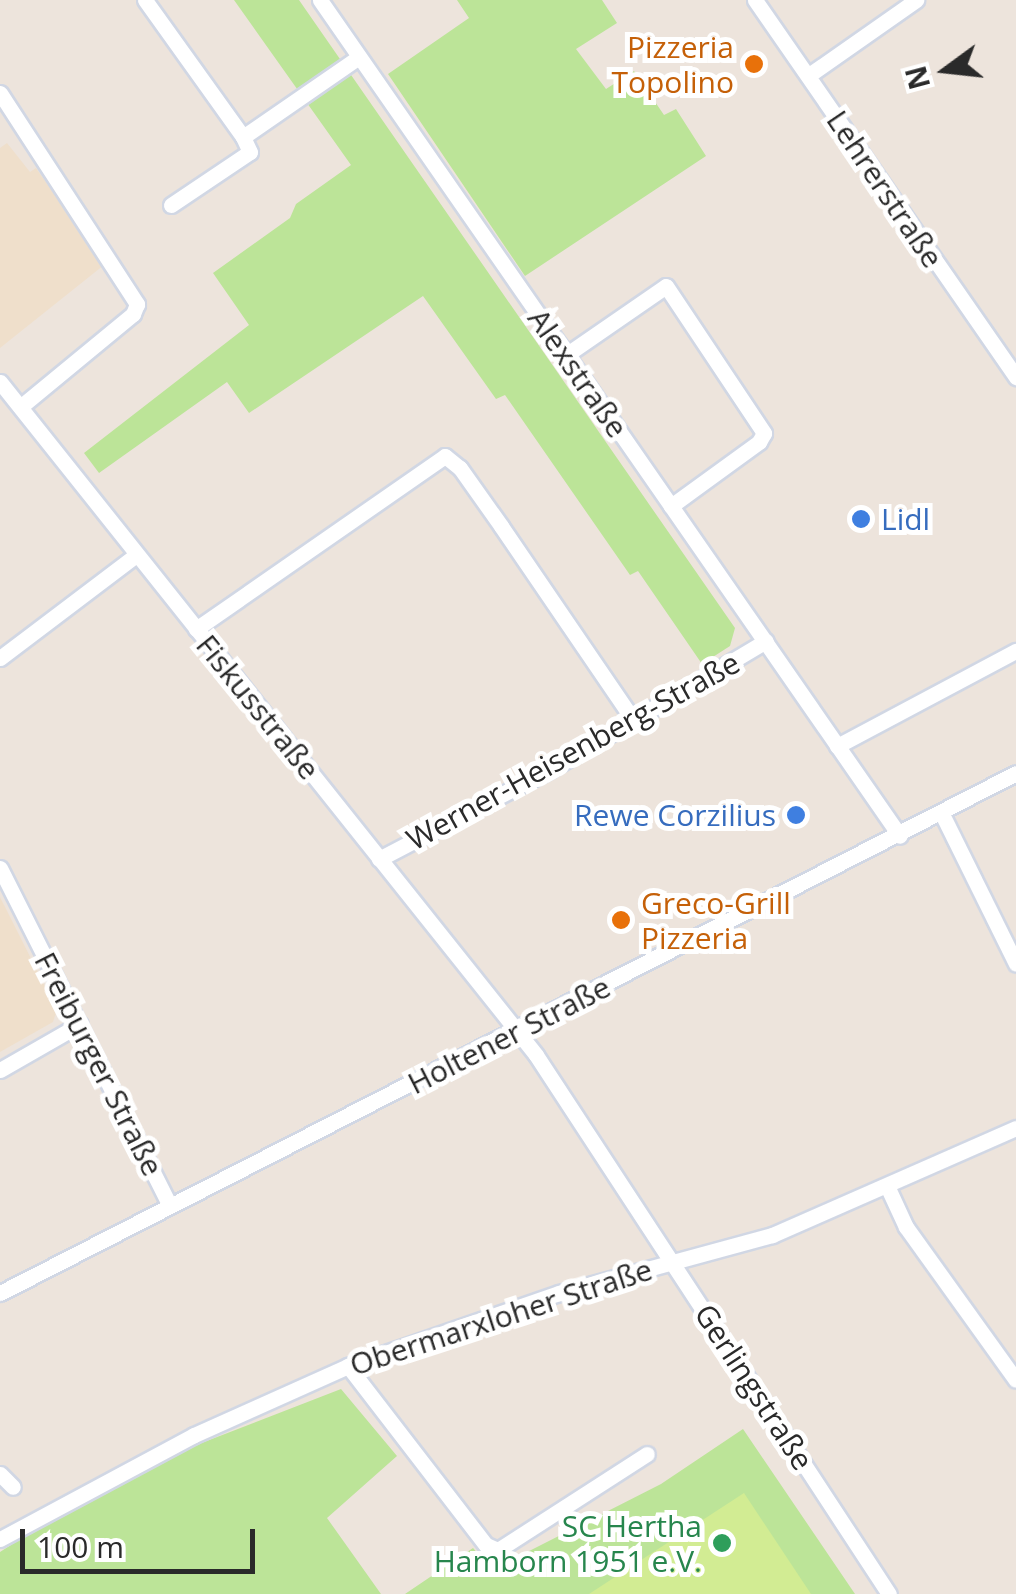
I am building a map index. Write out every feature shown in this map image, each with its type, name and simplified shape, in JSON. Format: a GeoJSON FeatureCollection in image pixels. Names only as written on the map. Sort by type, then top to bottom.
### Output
{"type":"FeatureCollection","features":[{"type":"Feature","properties":{"kind":"street"},"geometry":{"type":"LineString","coordinates":[[145,0],[250,152],[171,205]]}},
{"type":"Feature","properties":{"kind":"street","name":"Alexstraße"},"geometry":{"type":"LineString","coordinates":[[320,0],[900,836]]}},
{"type":"Feature","properties":{"kind":"street","name":"Lehrerstraße"},"geometry":{"type":"LineString","coordinates":[[754,0],[1016,378]]}},
{"type":"Feature","properties":{"kind":"street"},"geometry":{"type":"LineString","coordinates":[[808,75],[916,0]]}},
{"type":"Feature","properties":{"kind":"street"},"geometry":{"type":"LineString","coordinates":[[243,137],[360,57]]}},
{"type":"Feature","properties":{"kind":"street"},"geometry":{"type":"LineString","coordinates":[[0,92],[138,304],[133,314],[20,407]]}},
{"type":"Feature","properties":{"kind":"street"},"geometry":{"type":"LineString","coordinates":[[566,355],[666,286],[764,433],[759,442],[671,506]]}},
{"type":"Feature","properties":{"kind":"street","name":"Fiskusstraße"},"geometry":{"type":"LineString","coordinates":[[0,382],[517,1030]]}},
{"type":"Feature","properties":{"kind":"street"},"geometry":{"type":"LineString","coordinates":[[196,629],[445,456],[480,497],[634,721]]}},
{"type":"Feature","properties":{"kind":"street"},"geometry":{"type":"LineString","coordinates":[[0,658],[136,555]]}},
{"type":"Feature","properties":{"kind":"street","name":"Werner-Heisenberg-Straße"},"geometry":{"type":"LineString","coordinates":[[379,859],[634,721],[766,641]]}},
{"type":"Feature","properties":{"kind":"street"},"geometry":{"type":"LineString","coordinates":[[837,746],[1016,651]]}},
{"type":"Feature","properties":{"kind":"street","name":"Holtener Straße"},"geometry":{"type":"LineString","coordinates":[[0,1293],[900,836],[1016,773]]}},
{"type":"Feature","properties":{"kind":"street"},"geometry":{"type":"LineString","coordinates":[[942,814],[1016,964]]}},
{"type":"Feature","properties":{"kind":"street","name":"Freiburger Straße"},"geometry":{"type":"LineString","coordinates":[[0,868],[170,1206]]}},
{"type":"Feature","properties":{"kind":"street"},"geometry":{"type":"LineString","coordinates":[[0,1070],[80,1024]]}},
{"type":"Feature","properties":{"kind":"street","name":"Gerlingstraße"},"geometry":{"type":"LineString","coordinates":[[517,1030],[889,1594]]}},
{"type":"Feature","properties":{"kind":"street","name":"Obermarxloher Straße"},"geometry":{"type":"LineString","coordinates":[[0,1539],[176,1444],[348,1366],[522,1305],[772,1235],[888,1188],[1016,1128]]}},
{"type":"Feature","properties":{"kind":"street"},"geometry":{"type":"LineString","coordinates":[[888,1188],[906,1228],[1016,1380]]}},
{"type":"Feature","properties":{"kind":"street"},"geometry":{"type":"LineString","coordinates":[[348,1366],[486,1545],[498,1550],[648,1454]]}},
{"type":"Feature","properties":{"kind":"street"},"geometry":{"type":"LineString","coordinates":[[0,1474],[14,1487]]}},
{"type":"Feature","properties":{"kind":"shaded area"},"geometry":{"type":"Polygon","coordinates":[[[7,143],[30,172],[36,168],[104,265],[0,348],[0,148],[7,143]]]}},
{"type":"Feature","properties":{"kind":"shaded area"},"geometry":{"type":"Polygon","coordinates":[[[0,897],[57,1010],[53,1022],[0,1052],[0,897]]]}},
{"type":"Feature","properties":{"kind":"green space"},"geometry":{"type":"Polygon","coordinates":[[[234,0],[299,0],[735,628],[730,646],[702,664],[638,571],[630,575],[505,395],[496,399],[423,296],[249,413],[227,382],[99,473],[84,453],[249,325],[213,273],[290,218],[296,204],[351,165],[234,0]]]}},
{"type":"Feature","properties":{"kind":"green space"},"geometry":{"type":"Polygon","coordinates":[[[457,0],[602,0],[617,23],[576,49],[606,89],[634,71],[664,115],[676,109],[706,156],[525,276],[388,74],[469,18],[457,0]]]}},
{"type":"Feature","properties":{"kind":"green space"},"geometry":{"type":"Polygon","coordinates":[[[341,1389],[397,1456],[327,1518],[381,1594],[0,1594],[0,1552],[31,1532],[199,1444],[341,1389]]]}},
{"type":"Feature","properties":{"kind":"green space"},"geometry":{"type":"Polygon","coordinates":[[[743,1429],[855,1594],[405,1594],[473,1548],[492,1570],[661,1484],[743,1429]]]}},
{"type":"Feature","properties":{"kind":"green space","name":"SC Hertha Hamborn 1951 e.V."},"geometry":{"type":"Polygon","coordinates":[[[744,1493],[811,1594],[589,1594],[744,1493]]]}},
{"type":"Feature","properties":{"kind":"place","name":"Pizzeria Topolino"},"geometry":{"type":"Point","coordinates":[754,64]}},
{"type":"Feature","properties":{"kind":"place","name":"Lidl"},"geometry":{"type":"Point","coordinates":[861,519]}},
{"type":"Feature","properties":{"kind":"place","name":"Rewe Corzilius"},"geometry":{"type":"Point","coordinates":[796,815]}},
{"type":"Feature","properties":{"kind":"place","name":"Greco-Grill Pizzeria"},"geometry":{"type":"Point","coordinates":[621,920]}},
{"type":"Feature","properties":{"kind":"place","name":"SC Hertha Hamborn 1951 e.V."},"geometry":{"type":"Point","coordinates":[722,1543]}}]}
